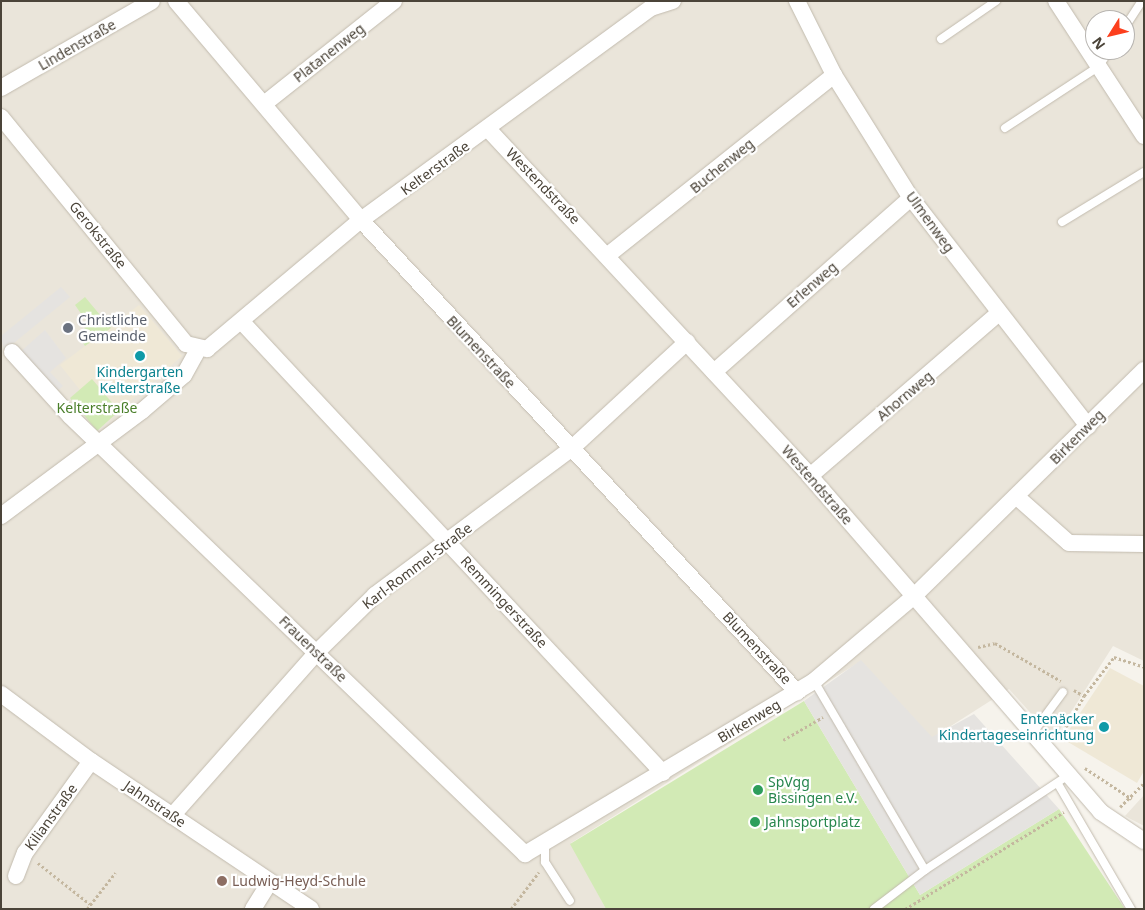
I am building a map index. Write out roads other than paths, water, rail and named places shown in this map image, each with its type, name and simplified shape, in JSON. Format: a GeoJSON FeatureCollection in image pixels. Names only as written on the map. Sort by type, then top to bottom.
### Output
{"type":"FeatureCollection","features":[{"type":"Feature","properties":{"kind":"street","name":"Lindenstraße"},"geometry":{"type":"LineString","coordinates":[[1,88],[152,1]]}},
{"type":"Feature","properties":{"kind":"street","name":"Blumenstraße"},"geometry":{"type":"LineString","coordinates":[[176,1],[361,220],[570,449],[797,692]]}},
{"type":"Feature","properties":{"kind":"street","name":"Platanenweg"},"geometry":{"type":"LineString","coordinates":[[264,104],[394,1]]}},
{"type":"Feature","properties":{"kind":"street","name":"Kelterstraße"},"geometry":{"type":"LineString","coordinates":[[198,350],[216,344],[361,220],[488,129],[648,5],[673,1]]}},
{"type":"Feature","properties":{"kind":"street","name":"Ulmenweg"},"geometry":{"type":"LineString","coordinates":[[797,1],[834,75],[911,198],[998,314],[1088,426]]}},
{"type":"Feature","properties":{"kind":"street"},"geometry":{"type":"LineString","coordinates":[[1056,1],[1144,136]]}},
{"type":"Feature","properties":{"kind":"street","name":"Buchenweg"},"geometry":{"type":"LineString","coordinates":[[608,255],[834,75]]}},
{"type":"Feature","properties":{"kind":"street","name":"Gerokstraße"},"geometry":{"type":"LineString","coordinates":[[1,117],[186,344],[198,350]]}},
{"type":"Feature","properties":{"kind":"street","name":"Westendstraße"},"geometry":{"type":"LineString","coordinates":[[488,129],[608,255],[810,476],[1046,750],[1064,779],[1106,816],[1144,841]]}},
{"type":"Feature","properties":{"kind":"street","name":"Erlenweg"},"geometry":{"type":"LineString","coordinates":[[714,372],[911,198]]}},
{"type":"Feature","properties":{"kind":"street","name":"Ahornweg"},"geometry":{"type":"LineString","coordinates":[[810,476],[998,314]]}},
{"type":"Feature","properties":{"kind":"street","name":"Remmingerstraße"},"geometry":{"type":"LineString","coordinates":[[242,322],[663,773]]}},
{"type":"Feature","properties":{"kind":"street","name":"Karl-Rommel-Straße"},"geometry":{"type":"LineString","coordinates":[[172,816],[317,652],[375,595],[570,449],[687,342]]}},
{"type":"Feature","properties":{"kind":"street"},"geometry":{"type":"LineString","coordinates":[[1,516],[100,446],[184,375],[198,350]]}},
{"type":"Feature","properties":{"kind":"street","name":"Frauenstraße"},"geometry":{"type":"LineString","coordinates":[[12,352],[100,446],[317,652],[525,854]]}},
{"type":"Feature","properties":{"kind":"street","name":"Birkenweg"},"geometry":{"type":"LineString","coordinates":[[525,854],[545,845],[814,681],[913,597],[1088,426],[1141,377]]}},
{"type":"Feature","properties":{"kind":"street"},"geometry":{"type":"LineString","coordinates":[[1016,497],[1069,543],[1144,544]]}},
{"type":"Feature","properties":{"kind":"street","name":"Jahnstraße"},"geometry":{"type":"LineString","coordinates":[[1,694],[91,761],[311,909]]}},
{"type":"Feature","properties":{"kind":"street","name":"Kilianstraße"},"geometry":{"type":"LineString","coordinates":[[16,876],[25,853],[91,761]]}},
{"type":"Feature","properties":{"kind":"street"},"geometry":{"type":"LineString","coordinates":[[253,909],[270,882]]}},
{"type":"Feature","properties":{"kind":"lane"},"geometry":{"type":"LineString","coordinates":[[941,39],[996,1]]}},
{"type":"Feature","properties":{"kind":"lane"},"geometry":{"type":"LineString","coordinates":[[1005,128],[1098,67],[1103,60]]}},
{"type":"Feature","properties":{"kind":"lane"},"geometry":{"type":"LineString","coordinates":[[1062,222],[1144,172]]}},
{"type":"Feature","properties":{"kind":"lane","name":"Blumenstraße"},"geometry":{"type":"LineString","coordinates":[[814,681],[925,870]]}},
{"type":"Feature","properties":{"kind":"lane"},"geometry":{"type":"LineString","coordinates":[[1032,734],[1063,692]]}},
{"type":"Feature","properties":{"kind":"lane"},"geometry":{"type":"LineString","coordinates":[[874,909],[925,870],[1064,779],[1073,807],[1131,909]]}},
{"type":"Feature","properties":{"kind":"lane"},"geometry":{"type":"LineString","coordinates":[[545,845],[545,862],[570,901]]}},
{"type":"Feature","properties":{"kind":"place","name":"Christliche Gemeinde"},"geometry":{"type":"Point","coordinates":[68,328]}},
{"type":"Feature","properties":{"kind":"place","name":"Kindergarten Kelterstraße"},"geometry":{"type":"Point","coordinates":[140,356]}},
{"type":"Feature","properties":{"kind":"place","name":"Entenäcker Kindertageseinrichtung"},"geometry":{"type":"Point","coordinates":[1104,727]}},
{"type":"Feature","properties":{"kind":"place","name":"SpVgg Bissingen e.V."},"geometry":{"type":"Point","coordinates":[758,790]}},
{"type":"Feature","properties":{"kind":"place","name":"Jahnsportplatz"},"geometry":{"type":"Point","coordinates":[755,822]}},
{"type":"Feature","properties":{"kind":"place","name":"Ludwig-Heyd-Schule"},"geometry":{"type":"Point","coordinates":[222,881]}}]}
